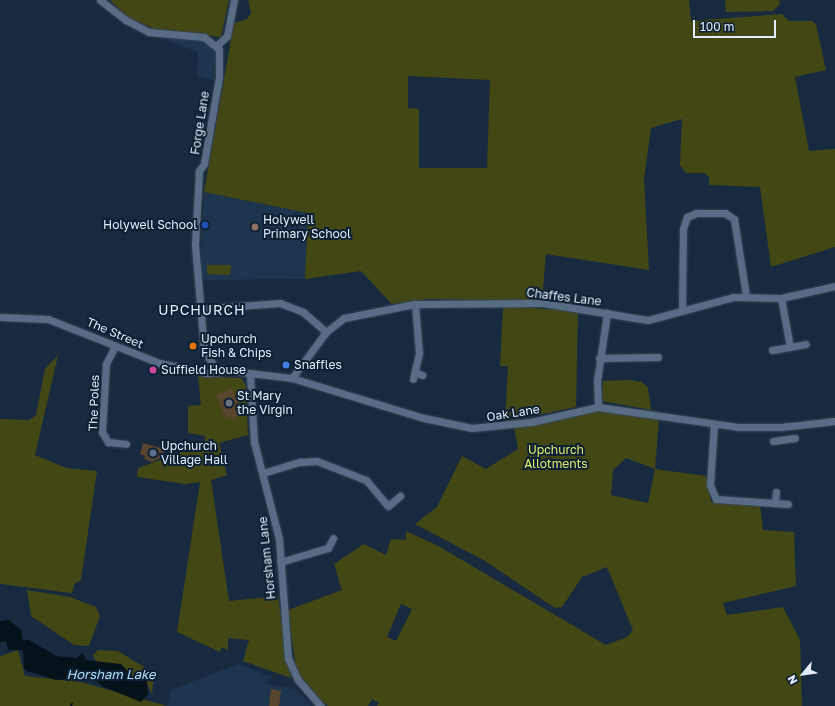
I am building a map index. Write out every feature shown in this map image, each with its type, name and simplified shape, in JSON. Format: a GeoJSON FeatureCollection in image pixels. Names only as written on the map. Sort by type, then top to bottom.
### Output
{"type":"FeatureCollection","features":[{"type":"Feature","properties":{"kind":"street"},"geometry":{"type":"LineString","coordinates":[[100,0],[126,20],[150,32],[202,37],[217,45],[227,35],[234,0]]}},
{"type":"Feature","properties":{"kind":"street","name":"Forge Lane"},"geometry":{"type":"LineString","coordinates":[[210,364],[205,357],[198,309],[195,252],[198,182],[219,77],[217,45]]}},
{"type":"Feature","properties":{"kind":"street"},"geometry":{"type":"LineString","coordinates":[[682,309],[683,229],[687,217],[696,213],[726,212],[734,219],[746,296]]}},
{"type":"Feature","properties":{"kind":"street","name":"Chaffes Lane"},"geometry":{"type":"LineString","coordinates":[[292,378],[326,332],[344,318],[415,304],[543,303],[648,320],[682,309],[746,296],[781,298],[835,286]]}},
{"type":"Feature","properties":{"kind":"street"},"geometry":{"type":"LineString","coordinates":[[781,298],[790,347]]}},
{"type":"Feature","properties":{"kind":"street"},"geometry":{"type":"LineString","coordinates":[[198,309],[278,302],[301,311],[326,332]]}},
{"type":"Feature","properties":{"kind":"street"},"geometry":{"type":"LineString","coordinates":[[415,304],[419,353],[414,376],[422,375]]}},
{"type":"Feature","properties":{"kind":"street"},"geometry":{"type":"LineString","coordinates":[[598,407],[599,358],[607,313]]}},
{"type":"Feature","properties":{"kind":"street","name":"The Street"},"geometry":{"type":"LineString","coordinates":[[0,317],[48,319],[159,363],[202,371],[220,372]]}},
{"type":"Feature","properties":{"kind":"street"},"geometry":{"type":"LineString","coordinates":[[772,350],[805,344]]}},
{"type":"Feature","properties":{"kind":"street","name":"The Poles"},"geometry":{"type":"LineString","coordinates":[[115,346],[106,364],[102,432],[108,442],[126,444]]}},
{"type":"Feature","properties":{"kind":"street"},"geometry":{"type":"LineString","coordinates":[[599,358],[658,357]]}},
{"type":"Feature","properties":{"kind":"street"},"geometry":{"type":"LineString","coordinates":[[202,371],[210,364],[220,372]]}},
{"type":"Feature","properties":{"kind":"street","name":"Oak Lane"},"geometry":{"type":"LineString","coordinates":[[220,372],[292,378],[430,420],[472,428],[531,422],[598,407],[714,424],[781,427],[835,421]]}},
{"type":"Feature","properties":{"kind":"street","name":"Horsham Lane"},"geometry":{"type":"LineString","coordinates":[[250,375],[254,442],[277,526],[288,658],[298,680],[321,706]]}},
{"type":"Feature","properties":{"kind":"street"},"geometry":{"type":"LineString","coordinates":[[714,424],[710,485],[713,495],[723,501],[788,504]]}},
{"type":"Feature","properties":{"kind":"street"},"geometry":{"type":"LineString","coordinates":[[781,427],[784,439]]}},
{"type":"Feature","properties":{"kind":"street"},"geometry":{"type":"LineString","coordinates":[[773,441],[794,438]]}},
{"type":"Feature","properties":{"kind":"street"},"geometry":{"type":"LineString","coordinates":[[263,473],[299,462],[317,461],[366,481],[388,506],[400,496]]}},
{"type":"Feature","properties":{"kind":"street"},"geometry":{"type":"LineString","coordinates":[[775,503],[776,492]]}},
{"type":"Feature","properties":{"kind":"street"},"geometry":{"type":"LineString","coordinates":[[280,562],[328,548],[333,538]]}},
{"type":"Feature","properties":{"kind":"shaded area"},"geometry":{"type":"Polygon","coordinates":[[[159,38],[208,41],[216,50],[214,81],[197,76],[198,52],[159,38]]]}},
{"type":"Feature","properties":{"kind":"shaded area","name":"Holywell Primary School"},"geometry":{"type":"Polygon","coordinates":[[[204,192],[308,213],[305,279],[200,280],[204,192]]]}},
{"type":"Feature","properties":{"kind":"shaded area"},"geometry":{"type":"Polygon","coordinates":[[[238,664],[272,677],[264,684],[295,689],[312,706],[167,706],[171,690],[238,664]]]}},
{"type":"Feature","properties":{"kind":"green space"},"geometry":{"type":"Polygon","coordinates":[[[110,0],[229,0],[221,37],[156,30],[127,17],[110,0]]]}},
{"type":"Feature","properties":{"kind":"green space"},"geometry":{"type":"Polygon","coordinates":[[[248,0],[689,0],[691,21],[782,14],[789,21],[812,21],[816,24],[826,70],[795,77],[809,151],[835,149],[835,247],[771,267],[760,187],[709,185],[709,177],[704,173],[686,173],[680,165],[682,119],[651,128],[644,179],[649,270],[546,254],[542,301],[428,299],[392,304],[361,271],[305,279],[308,213],[204,192],[234,23],[247,19],[251,13],[248,0]],[[408,76],[408,108],[419,109],[419,168],[487,168],[490,80],[408,76]]]}},
{"type":"Feature","properties":{"kind":"green space"},"geometry":{"type":"Polygon","coordinates":[[[725,0],[779,0],[780,4],[773,11],[726,12],[725,0]]]}},
{"type":"Feature","properties":{"kind":"green space"},"geometry":{"type":"Polygon","coordinates":[[[207,265],[231,265],[230,275],[207,274],[207,265]]]}},
{"type":"Feature","properties":{"kind":"green space"},"geometry":{"type":"Polygon","coordinates":[[[503,306],[578,311],[576,407],[505,422],[508,366],[500,366],[503,306]]]}},
{"type":"Feature","properties":{"kind":"green space"},"geometry":{"type":"Polygon","coordinates":[[[58,355],[35,455],[66,468],[97,471],[81,580],[75,583],[72,593],[0,584],[0,419],[29,420],[36,415],[45,369],[58,355]]]}},
{"type":"Feature","properties":{"kind":"green space"},"geometry":{"type":"Polygon","coordinates":[[[198,376],[241,378],[246,386],[248,435],[219,443],[227,475],[211,480],[229,601],[278,596],[291,678],[243,661],[249,640],[228,638],[228,650],[221,647],[220,652],[177,632],[200,482],[185,484],[137,477],[138,468],[204,444],[205,436],[188,433],[188,406],[201,405],[198,376]]]}},
{"type":"Feature","properties":{"kind":"green space"},"geometry":{"type":"Polygon","coordinates":[[[630,380],[642,382],[648,388],[651,410],[602,401],[603,381],[630,380]]]}},
{"type":"Feature","properties":{"kind":"green space","name":"Upchurch Allotments"},"geometry":{"type":"Polygon","coordinates":[[[596,410],[659,418],[655,469],[706,476],[711,502],[760,504],[763,530],[794,532],[796,586],[723,603],[727,615],[783,607],[800,640],[802,706],[377,706],[379,703],[372,699],[368,706],[328,706],[314,695],[296,669],[288,610],[342,590],[334,564],[364,544],[386,555],[391,539],[406,540],[406,531],[440,547],[606,645],[627,637],[633,630],[607,567],[582,577],[562,607],[555,608],[485,561],[415,524],[437,507],[462,456],[486,469],[518,449],[514,427],[596,410]],[[626,458],[613,470],[611,495],[648,503],[655,469],[626,458]],[[401,604],[387,637],[396,641],[412,609],[401,604]]]}},
{"type":"Feature","properties":{"kind":"green space"},"geometry":{"type":"Polygon","coordinates":[[[27,590],[70,597],[96,607],[100,616],[89,646],[74,645],[31,616],[27,590]]]}},
{"type":"Feature","properties":{"kind":"green space"},"geometry":{"type":"Polygon","coordinates":[[[18,650],[25,676],[81,682],[167,706],[0,706],[0,656],[18,650]]]}},
{"type":"Feature","properties":{"kind":"green space"},"geometry":{"type":"Polygon","coordinates":[[[98,650],[118,651],[154,673],[152,694],[144,678],[137,679],[96,661],[93,655],[98,650]]]}},
{"type":"Feature","properties":{"kind":"water","name":"Horsham Lake"},"geometry":{"type":"Polygon","coordinates":[[[9,620],[21,630],[23,640],[29,640],[56,656],[76,658],[83,653],[86,660],[121,664],[134,678],[147,680],[148,694],[141,702],[104,687],[92,678],[56,680],[27,671],[24,668],[23,650],[8,650],[6,641],[0,642],[0,621],[9,620]]]}},
{"type":"Feature","properties":{"kind":"building","name":"St Mary the Virgin"},"geometry":{"type":"Polygon","coordinates":[[[232,388],[242,412],[233,421],[231,416],[226,418],[216,395],[232,388]]]}},
{"type":"Feature","properties":{"kind":"building","name":"Upchurch Village Hall"},"geometry":{"type":"Polygon","coordinates":[[[143,443],[164,449],[164,456],[152,462],[144,459],[145,456],[140,454],[143,443]]]}},
{"type":"Feature","properties":{"kind":"building"},"geometry":{"type":"Polygon","coordinates":[[[271,689],[281,691],[279,706],[269,706],[271,689]]]}},
{"type":"Feature","properties":{"kind":"place","name":"Holywell School"},"geometry":{"type":"Point","coordinates":[205,225]}},
{"type":"Feature","properties":{"kind":"place","name":"Holywell Primary School"},"geometry":{"type":"Point","coordinates":[255,227]}},
{"type":"Feature","properties":{"kind":"place","name":"Upchurch Fish & Chips"},"geometry":{"type":"Point","coordinates":[193,346]}},
{"type":"Feature","properties":{"kind":"place","name":"Snaffles"},"geometry":{"type":"Point","coordinates":[286,365]}},
{"type":"Feature","properties":{"kind":"place","name":"Suffield House"},"geometry":{"type":"Point","coordinates":[153,370]}},
{"type":"Feature","properties":{"kind":"place","name":"St Mary the Virgin"},"geometry":{"type":"Point","coordinates":[229,403]}},
{"type":"Feature","properties":{"kind":"place","name":"Upchurch Village Hall"},"geometry":{"type":"Point","coordinates":[153,453]}},
{"type":"Feature","properties":{"kind":"district","name":"UPCHURCH"},"geometry":{"type":"Point","coordinates":[202,310]}}]}
